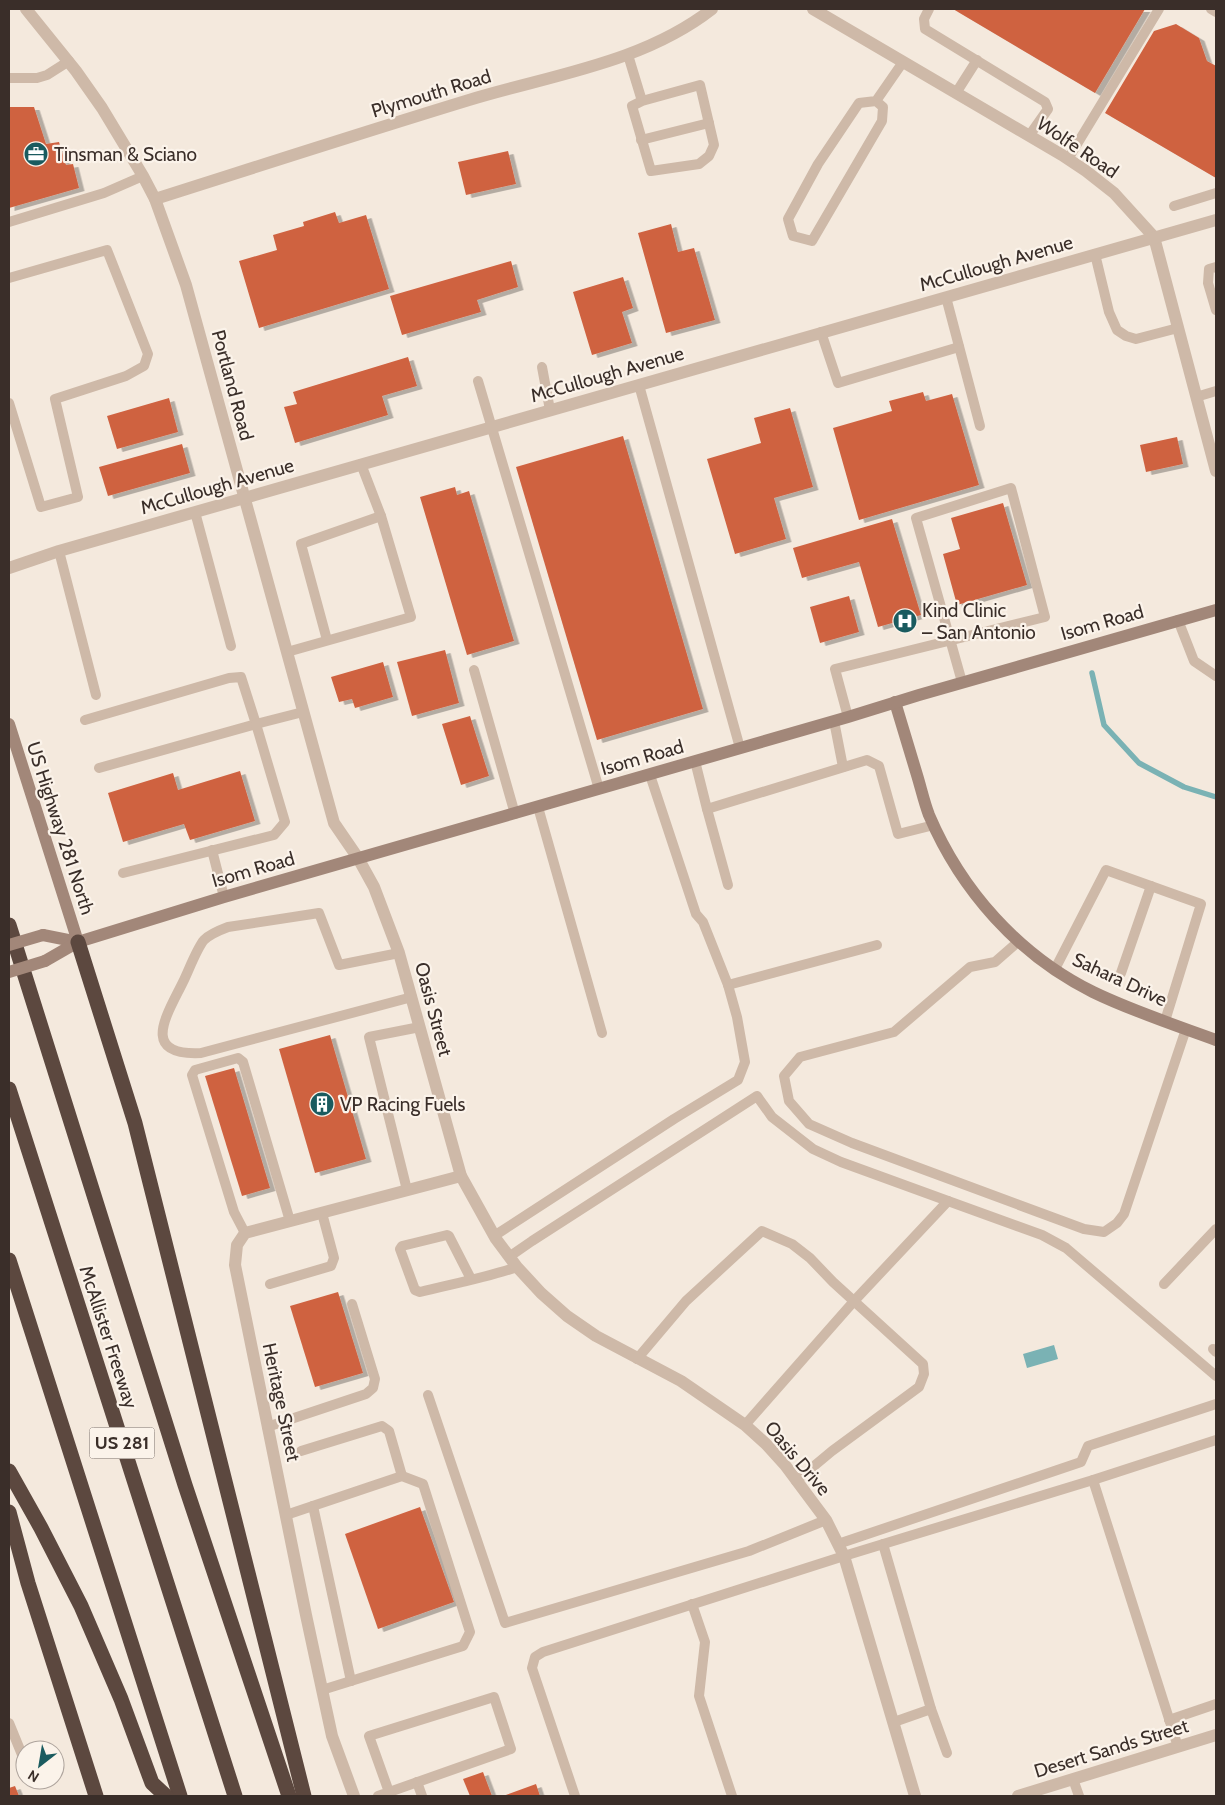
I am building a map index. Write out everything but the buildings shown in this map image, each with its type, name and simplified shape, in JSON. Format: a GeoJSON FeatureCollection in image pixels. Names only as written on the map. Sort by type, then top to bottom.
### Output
{"type":"FeatureCollection","features":[{"type":"Feature","properties":{"kind":"highway"},"geometry":{"type":"LineString","coordinates":[[9,925],[188,1495],[289,1796]]}},
{"type":"Feature","properties":{"kind":"highway"},"geometry":{"type":"LineString","coordinates":[[78,942],[135,1123],[304,1796]]}},
{"type":"Feature","properties":{"kind":"highway","name":"McAllister Freeway"},"geometry":{"type":"LineString","coordinates":[[9,1089],[234,1796]]}},
{"type":"Feature","properties":{"kind":"highway","name":"US 281"},"geometry":{"type":"LineString","coordinates":[[9,1260],[180,1796]]}},
{"type":"Feature","properties":{"kind":"highway"},"geometry":{"type":"LineString","coordinates":[[10,1473],[81,1606],[122,1699],[152,1783],[166,1796]]}},
{"type":"Feature","properties":{"kind":"highway"},"geometry":{"type":"LineString","coordinates":[[9,1512],[28,1583],[96,1796]]}},
{"type":"Feature","properties":{"kind":"street","name":"Portland Road"},"geometry":{"type":"LineString","coordinates":[[26,9],[69,61],[102,108],[155,199],[186,286],[334,823],[358,858]]}},
{"type":"Feature","properties":{"kind":"street","name":"Plymouth Road"},"geometry":{"type":"LineString","coordinates":[[155,199],[471,99],[628,55],[684,28],[712,9]]}},
{"type":"Feature","properties":{"kind":"street","name":"Wolfe Road"},"geometry":{"type":"LineString","coordinates":[[814,9],[1068,159],[1114,193],[1154,237],[1216,471]]}},
{"type":"Feature","properties":{"kind":"street","name":"McCullough Avenue"},"geometry":{"type":"LineString","coordinates":[[9,568],[58,551],[1216,220]]}},
{"type":"Feature","properties":{"kind":"street","name":"Isom Road"},"geometry":{"type":"LineString","coordinates":[[9,972],[45,961],[78,942],[224,897],[1216,610]]}},
{"type":"Feature","properties":{"kind":"street","name":"Sahara Drive"},"geometry":{"type":"LineString","coordinates":[[896,702],[928,813],[943,845],[961,875],[982,904],[1006,930],[1055,970],[1092,991],[1216,1040]]}},
{"type":"Feature","properties":{"kind":"street","name":"US Highway 281 North"},"geometry":{"type":"LineString","coordinates":[[9,724],[78,942]]}},
{"type":"Feature","properties":{"kind":"street","name":"Oasis Street"},"geometry":{"type":"LineString","coordinates":[[358,858],[374,887],[400,954],[461,1176]]}},
{"type":"Feature","properties":{"kind":"street","name":"Isom Road"},"geometry":{"type":"LineString","coordinates":[[9,945],[43,936],[78,942]]}},
{"type":"Feature","properties":{"kind":"street","name":"Oasis Drive"},"geometry":{"type":"LineString","coordinates":[[461,1176],[494,1236],[513,1262],[540,1293],[567,1316],[596,1336],[681,1381],[745,1425],[766,1444],[826,1520],[844,1556],[894,1722],[914,1796]]}},
{"type":"Feature","properties":{"kind":"street"},"geometry":{"type":"LineString","coordinates":[[246,1233],[461,1176]]}},
{"type":"Feature","properties":{"kind":"street","name":"Heritage Street"},"geometry":{"type":"LineString","coordinates":[[246,1233],[237,1245],[235,1265],[332,1736],[354,1796]]}},
{"type":"Feature","properties":{"kind":"street","name":"Desert Sands Street"},"geometry":{"type":"LineString","coordinates":[[1018,1796],[1216,1735]]}},
{"type":"Feature","properties":{"kind":"lane"},"geometry":{"type":"LineString","coordinates":[[929,9],[924,19],[925,29],[1045,102],[1048,110],[1029,136]]}},
{"type":"Feature","properties":{"kind":"lane"},"geometry":{"type":"LineString","coordinates":[[1068,159],[1159,9]]}},
{"type":"Feature","properties":{"kind":"lane"},"geometry":{"type":"LineString","coordinates":[[1211,9],[1216,12]]}},
{"type":"Feature","properties":{"kind":"lane"},"geometry":{"type":"LineString","coordinates":[[628,55],[642,101]]}},
{"type":"Feature","properties":{"kind":"lane"},"geometry":{"type":"LineString","coordinates":[[956,93],[977,60]]}},
{"type":"Feature","properties":{"kind":"lane"},"geometry":{"type":"LineString","coordinates":[[9,78],[42,76],[69,61]]}},
{"type":"Feature","properties":{"kind":"lane"},"geometry":{"type":"LineString","coordinates":[[876,101],[883,107],[882,121],[812,240],[793,236],[788,219],[818,164],[859,103],[876,101],[903,62]]}},
{"type":"Feature","properties":{"kind":"lane"},"geometry":{"type":"LineString","coordinates":[[700,86],[708,123],[714,145],[709,156],[699,164],[651,171],[632,106],[642,101],[700,86]]}},
{"type":"Feature","properties":{"kind":"lane"},"geometry":{"type":"LineString","coordinates":[[642,140],[708,123]]}},
{"type":"Feature","properties":{"kind":"lane"},"geometry":{"type":"LineString","coordinates":[[9,222],[104,193],[143,176]]}},
{"type":"Feature","properties":{"kind":"lane"},"geometry":{"type":"LineString","coordinates":[[1174,206],[1216,193]]}},
{"type":"Feature","properties":{"kind":"lane"},"geometry":{"type":"LineString","coordinates":[[9,278],[107,250],[148,354],[148,359],[144,366],[126,376],[55,399],[78,498],[41,507],[9,403]]}},
{"type":"Feature","properties":{"kind":"lane"},"geometry":{"type":"LineString","coordinates":[[1095,254],[1109,312],[1117,330],[1126,336],[1136,339],[1178,328]]}},
{"type":"Feature","properties":{"kind":"lane"},"geometry":{"type":"LineString","coordinates":[[1216,267],[1209,269],[1208,283],[1216,310]]}},
{"type":"Feature","properties":{"kind":"lane"},"geometry":{"type":"LineString","coordinates":[[946,297],[980,426]]}},
{"type":"Feature","properties":{"kind":"lane"},"geometry":{"type":"LineString","coordinates":[[821,332],[838,383],[959,347]]}},
{"type":"Feature","properties":{"kind":"lane"},"geometry":{"type":"LineString","coordinates":[[542,368],[550,410]]}},
{"type":"Feature","properties":{"kind":"lane"},"geometry":{"type":"LineString","coordinates":[[478,381],[599,788]]}},
{"type":"Feature","properties":{"kind":"lane"},"geometry":{"type":"LineString","coordinates":[[639,385],[740,748]]}},
{"type":"Feature","properties":{"kind":"lane"},"geometry":{"type":"LineString","coordinates":[[1196,397],[1216,391]]}},
{"type":"Feature","properties":{"kind":"lane"},"geometry":{"type":"LineString","coordinates":[[287,652],[411,617],[381,516],[360,464]]}},
{"type":"Feature","properties":{"kind":"lane"},"geometry":{"type":"LineString","coordinates":[[848,717],[835,669],[950,640],[1045,617],[1012,488],[916,518],[950,640],[962,682]]}},
{"type":"Feature","properties":{"kind":"lane"},"geometry":{"type":"LineString","coordinates":[[195,512],[231,646]]}},
{"type":"Feature","properties":{"kind":"lane"},"geometry":{"type":"LineString","coordinates":[[327,640],[301,544],[381,516]]}},
{"type":"Feature","properties":{"kind":"lane"},"geometry":{"type":"LineString","coordinates":[[58,551],[96,695]]}},
{"type":"Feature","properties":{"kind":"lane"},"geometry":{"type":"LineString","coordinates":[[1178,620],[1194,660],[1216,676]]}},
{"type":"Feature","properties":{"kind":"lane"},"geometry":{"type":"LineString","coordinates":[[474,670],[515,814]]}},
{"type":"Feature","properties":{"kind":"lane"},"geometry":{"type":"LineString","coordinates":[[84,720],[229,678],[241,677],[285,822],[274,835],[123,872]]}},
{"type":"Feature","properties":{"kind":"lane"},"geometry":{"type":"LineString","coordinates":[[100,768],[303,712]]}},
{"type":"Feature","properties":{"kind":"lane"},"geometry":{"type":"LineString","coordinates":[[834,721],[843,767]]}},
{"type":"Feature","properties":{"kind":"lane"},"geometry":{"type":"LineString","coordinates":[[707,808],[867,760],[879,766],[898,834],[934,825]]}},
{"type":"Feature","properties":{"kind":"lane"},"geometry":{"type":"LineString","coordinates":[[695,761],[728,885]]}},
{"type":"Feature","properties":{"kind":"lane"},"geometry":{"type":"LineString","coordinates":[[494,1236],[674,1118],[738,1080],[745,1062],[737,1017],[728,986],[703,922],[696,914],[650,774]]}},
{"type":"Feature","properties":{"kind":"lane"},"geometry":{"type":"LineString","coordinates":[[538,807],[602,1033]]}},
{"type":"Feature","properties":{"kind":"lane"},"geometry":{"type":"LineString","coordinates":[[212,850],[224,897]]}},
{"type":"Feature","properties":{"kind":"lane"},"geometry":{"type":"LineString","coordinates":[[1055,970],[1106,870],[1201,904],[1165,1021]]}},
{"type":"Feature","properties":{"kind":"lane"},"geometry":{"type":"LineString","coordinates":[[1121,973],[1151,886]]}},
{"type":"Feature","properties":{"kind":"lane"},"geometry":{"type":"LineString","coordinates":[[400,954],[339,965],[319,913],[228,927],[216,932],[204,941],[166,1016],[162,1034],[165,1044],[176,1051],[186,1054],[211,1050],[412,997]]}},
{"type":"Feature","properties":{"kind":"lane"},"geometry":{"type":"LineString","coordinates":[[1018,941],[995,962],[970,967],[894,1032],[800,1056],[784,1076],[789,1101],[809,1124],[852,1143],[1084,1229],[1104,1232],[1117,1223],[1124,1214],[1186,1028]]}},
{"type":"Feature","properties":{"kind":"lane"},"geometry":{"type":"LineString","coordinates":[[728,986],[877,945]]}},
{"type":"Feature","properties":{"kind":"lane"},"geometry":{"type":"LineString","coordinates":[[407,1190],[368,1037],[420,1027]]}},
{"type":"Feature","properties":{"kind":"lane"},"geometry":{"type":"LineString","coordinates":[[246,1233],[234,1212],[192,1075],[195,1070],[238,1058],[243,1062],[290,1221]]}},
{"type":"Feature","properties":{"kind":"lane"},"geometry":{"type":"LineString","coordinates":[[470,1279],[449,1236],[446,1235],[402,1246],[400,1249],[415,1290],[420,1292],[470,1279],[488,1277],[513,1262],[532,1241],[757,1096],[772,1117],[813,1149],[841,1162],[1042,1235],[1066,1248],[1216,1376]]}},
{"type":"Feature","properties":{"kind":"lane"},"geometry":{"type":"LineString","coordinates":[[745,1425],[855,1300],[948,1200]]}},
{"type":"Feature","properties":{"kind":"lane"},"geometry":{"type":"LineString","coordinates":[[270,1284],[331,1266],[334,1258],[322,1213]]}},
{"type":"Feature","properties":{"kind":"lane"},"geometry":{"type":"LineString","coordinates":[[1164,1284],[1216,1229]]}},
{"type":"Feature","properties":{"kind":"lane"},"geometry":{"type":"LineString","coordinates":[[637,1359],[686,1300],[762,1231],[792,1244],[810,1258],[833,1282],[855,1300],[923,1364],[924,1374],[919,1387],[832,1451],[796,1481]]}},
{"type":"Feature","properties":{"kind":"lane"},"geometry":{"type":"LineString","coordinates":[[267,1427],[366,1394],[373,1388],[375,1379],[352,1304]]}},
{"type":"Feature","properties":{"kind":"lane"},"geometry":{"type":"LineString","coordinates":[[428,1395],[505,1623],[749,1551],[826,1520]]}},
{"type":"Feature","properties":{"kind":"lane"},"geometry":{"type":"LineString","coordinates":[[838,1544],[1081,1462],[1088,1446],[1216,1404]]}},
{"type":"Feature","properties":{"kind":"lane"},"geometry":{"type":"LineString","coordinates":[[301,1451],[382,1426],[389,1431],[402,1476]]}},
{"type":"Feature","properties":{"kind":"lane"},"geometry":{"type":"LineString","coordinates":[[575,1796],[532,1668],[535,1658],[552,1649],[692,1604],[1216,1440]]}},
{"type":"Feature","properties":{"kind":"lane"},"geometry":{"type":"LineString","coordinates":[[286,1515],[402,1476],[423,1484],[470,1632],[463,1646],[322,1690]]}},
{"type":"Feature","properties":{"kind":"lane"},"geometry":{"type":"LineString","coordinates":[[1093,1480],[1178,1747]]}},
{"type":"Feature","properties":{"kind":"lane"},"geometry":{"type":"LineString","coordinates":[[313,1506],[351,1681]]}},
{"type":"Feature","properties":{"kind":"lane"},"geometry":{"type":"LineString","coordinates":[[883,1544],[931,1710],[947,1753]]}},
{"type":"Feature","properties":{"kind":"lane"},"geometry":{"type":"LineString","coordinates":[[692,1604],[705,1642],[699,1696],[732,1796]]}},
{"type":"Feature","properties":{"kind":"lane"},"geometry":{"type":"LineString","coordinates":[[378,1796],[511,1749],[494,1697],[369,1736],[389,1792]]}},
{"type":"Feature","properties":{"kind":"lane"},"geometry":{"type":"LineString","coordinates":[[1170,1720],[1216,1704]]}},
{"type":"Feature","properties":{"kind":"lane"},"geometry":{"type":"LineString","coordinates":[[894,1722],[931,1710]]}},
{"type":"Feature","properties":{"kind":"lane"},"geometry":{"type":"LineString","coordinates":[[9,1724],[16,1740]]}},
{"type":"Feature","properties":{"kind":"lane"},"geometry":{"type":"LineString","coordinates":[[1073,1779],[1079,1796]]}},
{"type":"Feature","properties":{"kind":"lane"},"geometry":{"type":"LineString","coordinates":[[417,1782],[422,1796]]}},
{"type":"Feature","properties":{"kind":"water"},"geometry":{"type":"Polygon","coordinates":[[[1054,1345],[1058,1359],[1027,1368],[1023,1354],[1054,1345]]]}},
{"type":"Feature","properties":{"kind":"waterway"},"geometry":{"type":"LineString","coordinates":[[1092,673],[1104,725],[1139,763],[1184,787],[1216,797]]}},
{"type":"Feature","properties":{"kind":"place","name":"Tinsman & Sciano"},"geometry":{"type":"Point","coordinates":[36,154]}},
{"type":"Feature","properties":{"kind":"place","name":"Kind Clinic – San Antonio"},"geometry":{"type":"Point","coordinates":[905,621]}},
{"type":"Feature","properties":{"kind":"place","name":"VP Racing Fuels"},"geometry":{"type":"Point","coordinates":[322,1104]}}]}
